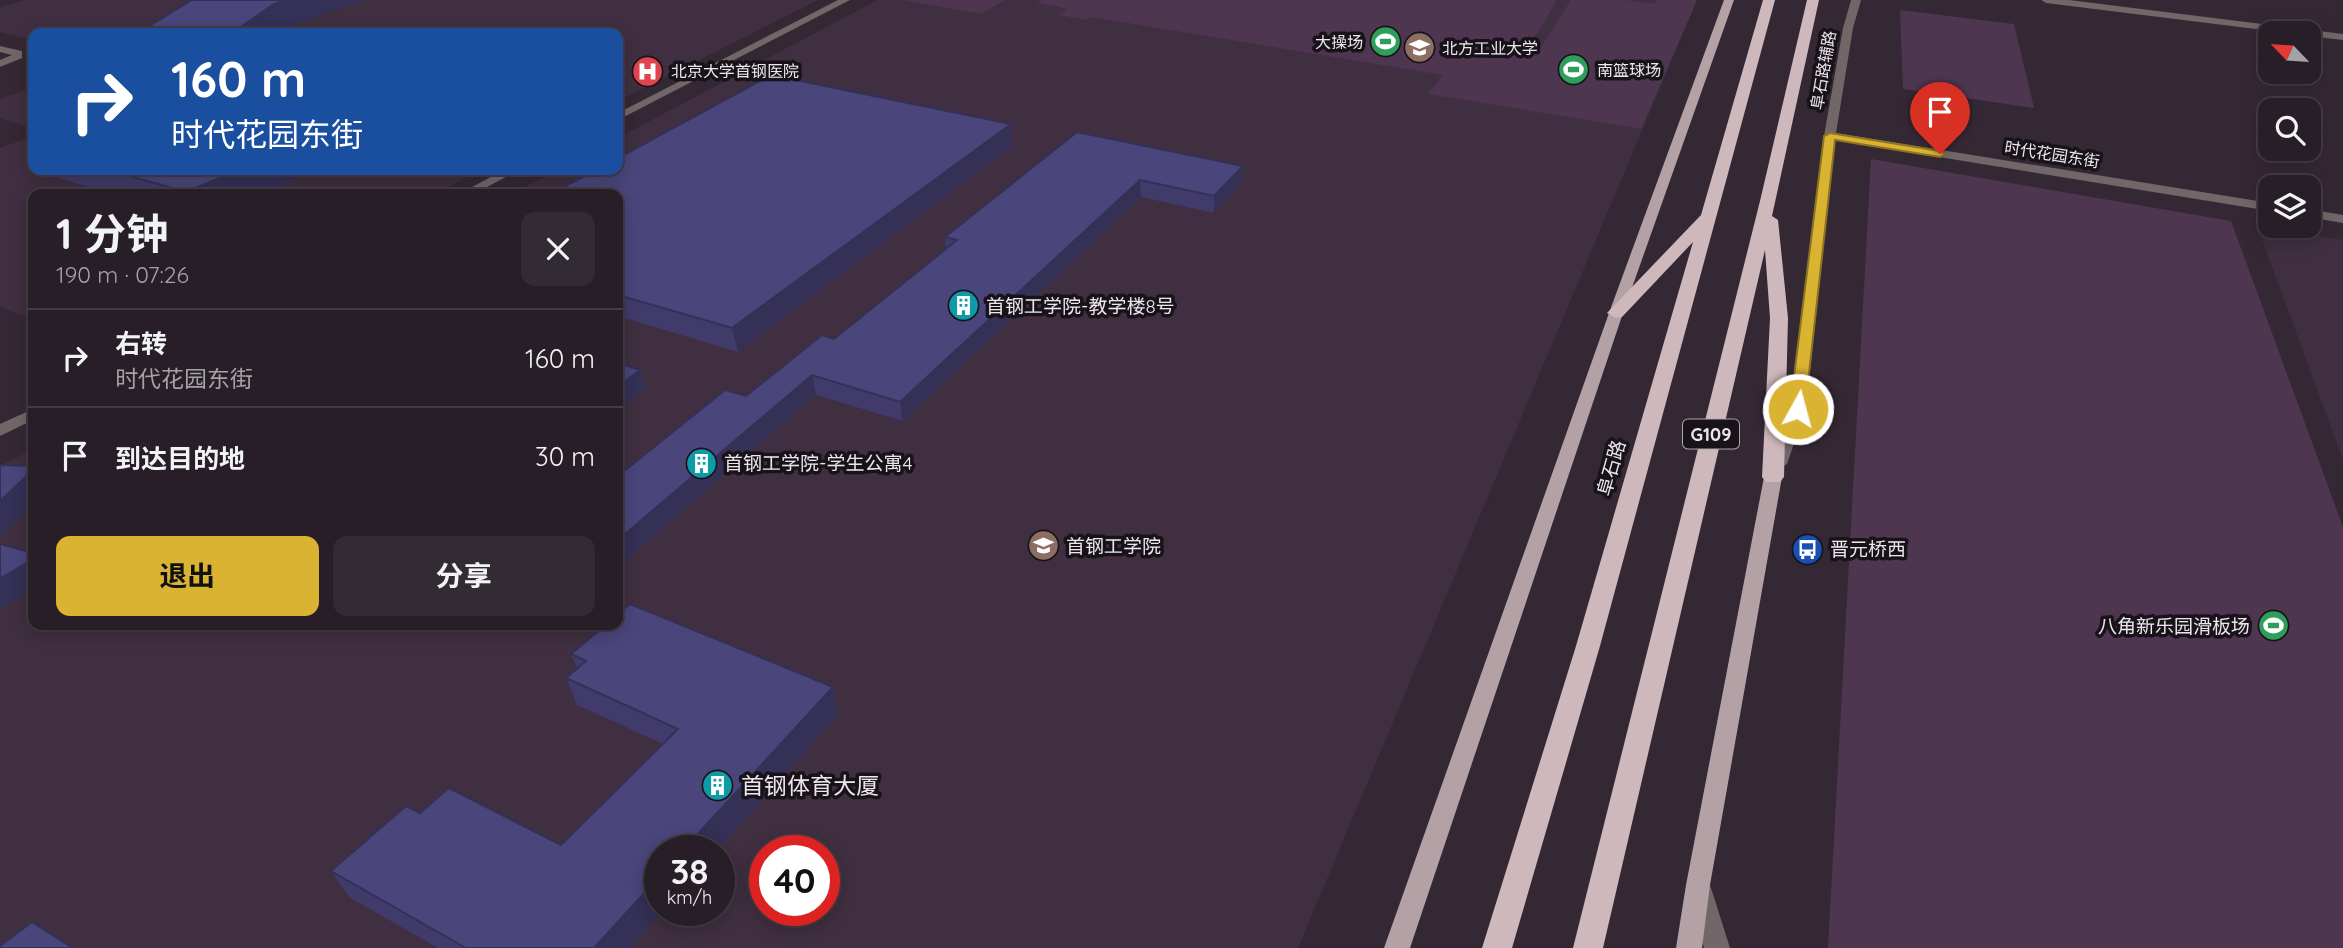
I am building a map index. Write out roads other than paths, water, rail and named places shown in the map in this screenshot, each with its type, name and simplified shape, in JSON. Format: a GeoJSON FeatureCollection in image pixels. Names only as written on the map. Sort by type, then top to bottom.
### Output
{"type":"FeatureCollection","features":[{"type":"Feature","properties":{"kind":"highway","name":"阜石路"},"geometry":{"type":"LineString","coordinates":[[1497,948],[1588,646],[1769,0]]}},
{"type":"Feature","properties":{"kind":"highway","name":"G109"},"geometry":{"type":"LineString","coordinates":[[1588,948],[1814,0]]}},
{"type":"Feature","properties":{"kind":"highway"},"geometry":{"type":"LineString","coordinates":[[1768,201],[1779,318],[1773,477]]}},
{"type":"Feature","properties":{"kind":"highway"},"geometry":{"type":"LineString","coordinates":[[1616,313],[1708,216]]}},
{"type":"Feature","properties":{"kind":"main road"},"geometry":{"type":"LineString","coordinates":[[1397,948],[1616,313],[1729,0]]}},
{"type":"Feature","properties":{"kind":"main road"},"geometry":{"type":"LineString","coordinates":[[1689,948],[1698,885],[1773,477]]}},
{"type":"Feature","properties":{"kind":"street"},"geometry":{"type":"LineString","coordinates":[[623,114],[845,0]]}},
{"type":"Feature","properties":{"kind":"street","name":"阜石路辅路"},"geometry":{"type":"LineString","coordinates":[[1773,477],[1798,409],[1830,136],[1856,0]]}},
{"type":"Feature","properties":{"kind":"street"},"geometry":{"type":"LineString","coordinates":[[2046,0],[2343,37]]}},
{"type":"Feature","properties":{"kind":"street"},"geometry":{"type":"LineString","coordinates":[[0,49],[18,53],[17,58],[0,64]]}},
{"type":"Feature","properties":{"kind":"street","name":"时代花园东街"},"geometry":{"type":"LineString","coordinates":[[1830,136],[2258,205]]}},
{"type":"Feature","properties":{"kind":"street"},"geometry":{"type":"LineString","coordinates":[[475,189],[503,175]]}},
{"type":"Feature","properties":{"kind":"street"},"geometry":{"type":"LineString","coordinates":[[2321,215],[2343,219]]}},
{"type":"Feature","properties":{"kind":"street"},"geometry":{"type":"LineString","coordinates":[[0,431],[28,417]]}},
{"type":"Feature","properties":{"kind":"street"},"geometry":{"type":"LineString","coordinates":[[1698,885],[1717,948]]}},
{"type":"Feature","properties":{"kind":"place","name":"大操场"},"geometry":{"type":"Point","coordinates":[1386,42]}},
{"type":"Feature","properties":{"kind":"place","name":"北方工业大学"},"geometry":{"type":"Point","coordinates":[1419,48]}},
{"type":"Feature","properties":{"kind":"place","name":"南篮球场"},"geometry":{"type":"Point","coordinates":[1574,70]}},
{"type":"Feature","properties":{"kind":"place","name":"北京大学首钢医院"},"geometry":{"type":"Point","coordinates":[648,71]}},
{"type":"Feature","properties":{"kind":"place","name":"首钢工学院-教学楼8号"},"geometry":{"type":"Point","coordinates":[963,306]}},
{"type":"Feature","properties":{"kind":"place","name":"首钢工学院-学生公寓4"},"geometry":{"type":"Point","coordinates":[701,463]}},
{"type":"Feature","properties":{"kind":"place","name":"首钢工学院"},"geometry":{"type":"Point","coordinates":[1043,546]}},
{"type":"Feature","properties":{"kind":"place","name":"晋元桥西"},"geometry":{"type":"Point","coordinates":[1807,549]}},
{"type":"Feature","properties":{"kind":"place","name":"八角新乐园滑板场"},"geometry":{"type":"Point","coordinates":[2273,626]}},
{"type":"Feature","properties":{"kind":"place","name":"首钢体育大厦"},"geometry":{"type":"Point","coordinates":[718,785]}}]}
